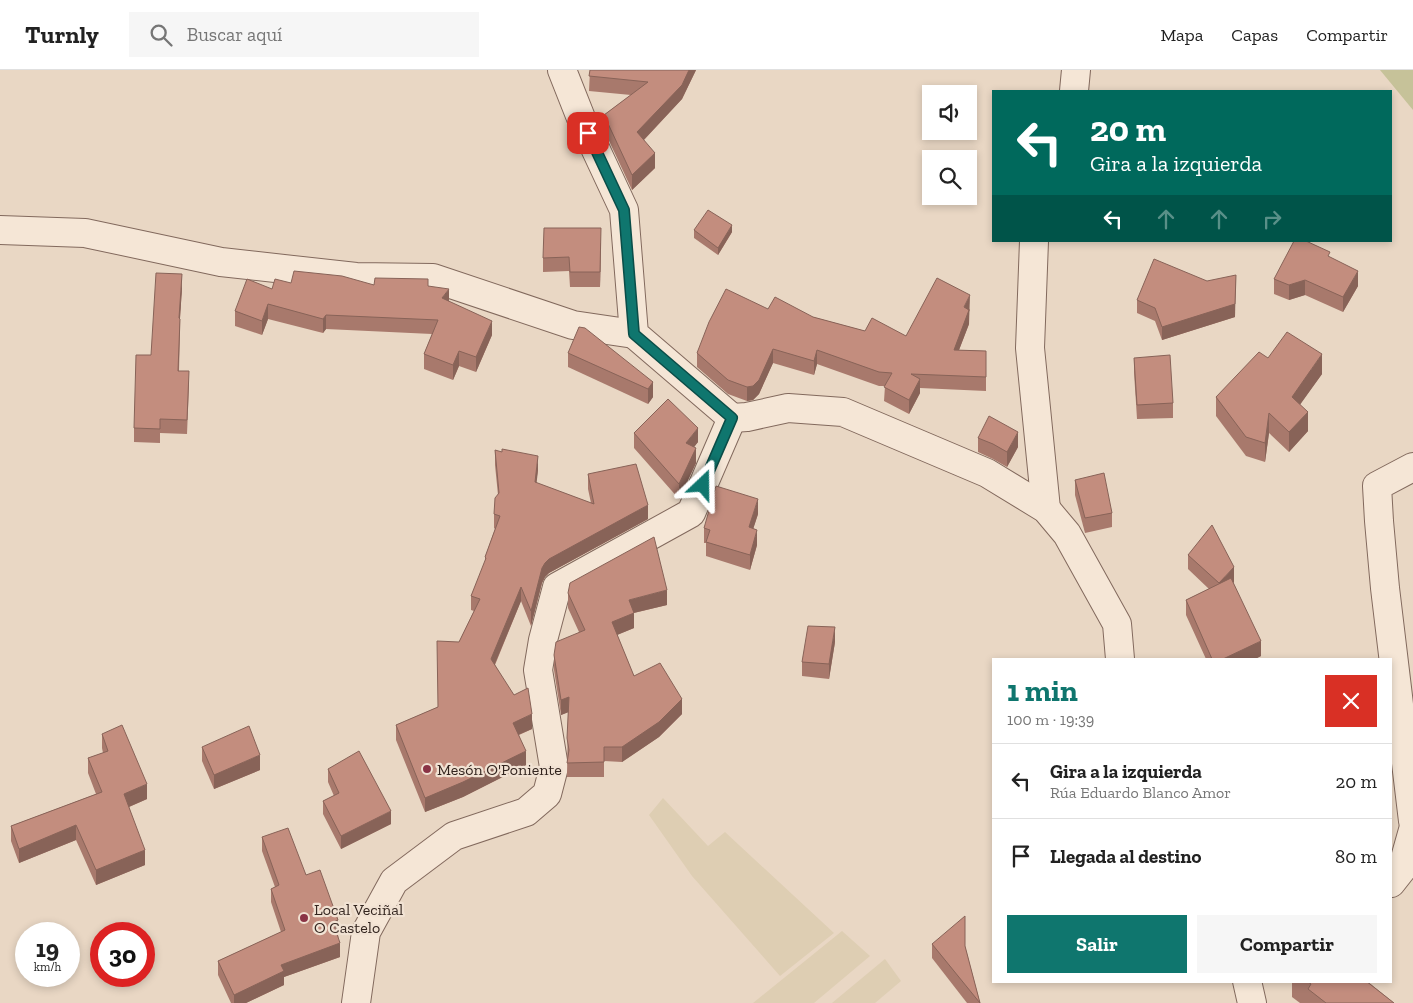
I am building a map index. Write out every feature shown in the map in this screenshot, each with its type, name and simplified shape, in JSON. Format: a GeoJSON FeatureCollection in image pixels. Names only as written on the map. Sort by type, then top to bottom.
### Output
{"type":"FeatureCollection","features":[{"type":"Feature","properties":{"kind":"street"},"geometry":{"type":"LineString","coordinates":[[562,70],[581,118],[624,210],[634,334]]}},
{"type":"Feature","properties":{"kind":"street"},"geometry":{"type":"LineString","coordinates":[[1074,90],[1076,70]]}},
{"type":"Feature","properties":{"kind":"street"},"geometry":{"type":"LineString","coordinates":[[0,230],[85,233],[221,262],[292,270],[356,277],[433,278],[572,325],[634,334],[732,418],[747,417],[788,408],[843,412],[987,473],[1046,509],[1066,534],[1117,624],[1120,658]]}},
{"type":"Feature","properties":{"kind":"street"},"geometry":{"type":"LineString","coordinates":[[1034,242],[1030,348],[1046,509]]}},
{"type":"Feature","properties":{"kind":"street"},"geometry":{"type":"LineString","coordinates":[[356,1003],[366,932],[394,880],[454,836],[526,812],[547,794],[554,768],[538,670],[543,640],[557,587],[691,513],[732,418]]}},
{"type":"Feature","properties":{"kind":"street"},"geometry":{"type":"LineString","coordinates":[[1413,467],[1377,486],[1385,588],[1413,821]]}},
{"type":"Feature","properties":{"kind":"street"},"geometry":{"type":"LineString","coordinates":[[1392,882],[1402,869],[1413,830]]}},
{"type":"Feature","properties":{"kind":"street"},"geometry":{"type":"LineString","coordinates":[[1247,983],[1252,1003]]}},
{"type":"Feature","properties":{"kind":"shaded area"},"geometry":{"type":"Polygon","coordinates":[[[1380,70],[1413,70],[1413,110],[1380,70]]]}},
{"type":"Feature","properties":{"kind":"shaded area"},"geometry":{"type":"Polygon","coordinates":[[[663,798],[708,846],[725,832],[834,933],[780,976],[692,876],[649,815],[663,798]]]}},
{"type":"Feature","properties":{"kind":"shaded area"},"geometry":{"type":"Polygon","coordinates":[[[842,931],[870,956],[814,1003],[753,1003],[842,931]]]}},
{"type":"Feature","properties":{"kind":"shaded area"},"geometry":{"type":"Polygon","coordinates":[[[885,959],[901,981],[875,1003],[832,1003],[885,959]]]}},
{"type":"Feature","properties":{"kind":"building"},"geometry":{"type":"Polygon","coordinates":[[[590,70],[689,70],[682,85],[637,132],[655,153],[632,175],[604,115],[648,82],[589,76],[590,70]]]}},
{"type":"Feature","properties":{"kind":"building"},"geometry":{"type":"Polygon","coordinates":[[[708,210],[732,225],[718,248],[694,230],[708,210]]]}},
{"type":"Feature","properties":{"kind":"building"},"geometry":{"type":"Polygon","coordinates":[[[544,228],[601,228],[600,272],[570,272],[569,257],[543,258],[544,228]]]}},
{"type":"Feature","properties":{"kind":"building"},"geometry":{"type":"Polygon","coordinates":[[[1293,242],[1308,242],[1330,252],[1328,256],[1358,271],[1343,297],[1305,280],[1289,285],[1274,279],[1293,242]]]}},
{"type":"Feature","properties":{"kind":"building"},"geometry":{"type":"Polygon","coordinates":[[[1154,259],[1207,281],[1236,275],[1235,304],[1162,327],[1155,308],[1137,300],[1154,259]]]}},
{"type":"Feature","properties":{"kind":"building"},"geometry":{"type":"Polygon","coordinates":[[[294,271],[342,276],[374,285],[375,278],[428,279],[428,286],[449,289],[442,298],[492,321],[476,357],[459,351],[453,365],[424,354],[438,320],[326,315],[323,319],[268,304],[262,321],[235,311],[247,279],[272,289],[275,279],[291,283],[294,271]]]}},
{"type":"Feature","properties":{"kind":"building"},"geometry":{"type":"Polygon","coordinates":[[[156,273],[182,274],[178,371],[189,371],[187,420],[160,419],[160,429],[134,428],[136,355],[151,355],[156,273]]]}},
{"type":"Feature","properties":{"kind":"building"},"geometry":{"type":"Polygon","coordinates":[[[937,278],[970,295],[964,307],[969,310],[954,350],[986,351],[986,377],[911,374],[920,379],[909,400],[884,387],[892,373],[879,372],[817,350],[814,361],[773,349],[759,380],[753,386],[747,387],[728,380],[697,353],[709,322],[726,289],[768,309],[775,297],[813,317],[865,331],[872,318],[906,336],[937,278]]]}},
{"type":"Feature","properties":{"kind":"building"},"geometry":{"type":"Polygon","coordinates":[[[579,327],[585,328],[653,382],[648,389],[568,353],[579,327]]]}},
{"type":"Feature","properties":{"kind":"building"},"geometry":{"type":"Polygon","coordinates":[[[1287,332],[1322,354],[1292,397],[1308,412],[1289,432],[1269,413],[1265,443],[1246,437],[1216,397],[1259,352],[1268,358],[1287,332]]]}},
{"type":"Feature","properties":{"kind":"building"},"geometry":{"type":"Polygon","coordinates":[[[1170,355],[1173,403],[1137,405],[1134,358],[1170,355]]]}},
{"type":"Feature","properties":{"kind":"building"},"geometry":{"type":"Polygon","coordinates":[[[668,399],[698,428],[686,443],[696,448],[679,484],[634,433],[668,399]]]}},
{"type":"Feature","properties":{"kind":"building"},"geometry":{"type":"Polygon","coordinates":[[[989,416],[1018,432],[1007,452],[978,438],[989,416]]]}},
{"type":"Feature","properties":{"kind":"building"},"geometry":{"type":"Polygon","coordinates":[[[502,449],[538,456],[535,482],[594,504],[588,474],[636,464],[648,505],[549,559],[542,568],[531,611],[521,587],[491,659],[514,695],[528,688],[532,714],[513,723],[526,751],[463,782],[425,798],[396,725],[438,707],[437,641],[459,642],[480,599],[471,596],[500,516],[494,514],[495,498],[499,493],[495,450],[502,452],[502,449]]]}},
{"type":"Feature","properties":{"kind":"building"},"geometry":{"type":"Polygon","coordinates":[[[1104,473],[1112,513],[1085,518],[1075,480],[1104,473]]]}},
{"type":"Feature","properties":{"kind":"building"},"geometry":{"type":"Polygon","coordinates":[[[716,486],[758,499],[749,527],[757,530],[750,555],[706,542],[710,530],[704,528],[716,486]]]}},
{"type":"Feature","properties":{"kind":"building"},"geometry":{"type":"Polygon","coordinates":[[[1212,525],[1234,567],[1219,583],[1188,555],[1212,525]]]}},
{"type":"Feature","properties":{"kind":"building"},"geometry":{"type":"Polygon","coordinates":[[[654,537],[667,590],[629,600],[634,613],[612,622],[634,676],[660,663],[682,699],[659,722],[622,747],[604,747],[604,762],[567,763],[569,750],[567,738],[569,697],[561,700],[554,655],[556,642],[585,630],[568,593],[570,583],[654,537]]]}},
{"type":"Feature","properties":{"kind":"building"},"geometry":{"type":"Polygon","coordinates":[[[1231,578],[1261,641],[1225,658],[1212,658],[1186,600],[1231,578]]]}},
{"type":"Feature","properties":{"kind":"building"},"geometry":{"type":"Polygon","coordinates":[[[808,626],[835,627],[829,664],[802,662],[808,626]]]}},
{"type":"Feature","properties":{"kind":"building"},"geometry":{"type":"Polygon","coordinates":[[[122,725],[147,784],[124,794],[145,850],[96,870],[76,825],[19,849],[11,826],[102,792],[88,758],[108,751],[102,734],[122,725]]]}},
{"type":"Feature","properties":{"kind":"building"},"geometry":{"type":"Polygon","coordinates":[[[249,726],[260,755],[214,775],[202,747],[249,726]]]}},
{"type":"Feature","properties":{"kind":"building"},"geometry":{"type":"Polygon","coordinates":[[[359,751],[391,811],[341,836],[323,801],[339,793],[328,769],[359,751]]]}},
{"type":"Feature","properties":{"kind":"building"},"geometry":{"type":"Polygon","coordinates":[[[288,828],[306,875],[320,870],[338,920],[333,922],[340,943],[281,965],[284,971],[234,995],[218,961],[285,930],[271,889],[279,885],[262,837],[288,828]]]}},
{"type":"Feature","properties":{"kind":"building"},"geometry":{"type":"Polygon","coordinates":[[[965,916],[965,946],[980,1003],[932,944],[965,916]]]}},
{"type":"Feature","properties":{"kind":"building"},"geometry":{"type":"Polygon","coordinates":[[[1310,983],[1369,983],[1394,1003],[1326,1003],[1308,989],[1311,984],[1310,983]]]}},
{"type":"Feature","properties":{"kind":"place","name":"Mesón O'Poniente"},"geometry":{"type":"Point","coordinates":[427,769]}},
{"type":"Feature","properties":{"kind":"place","name":"Local Veciñal O Castelo"},"geometry":{"type":"Point","coordinates":[304,918]}},
{"type":"Feature","properties":{"kind":"route"},"geometry":{"type":"LineString","coordinates":[[588,133],[624,210],[634,334],[732,418],[703,485]]}}]}
